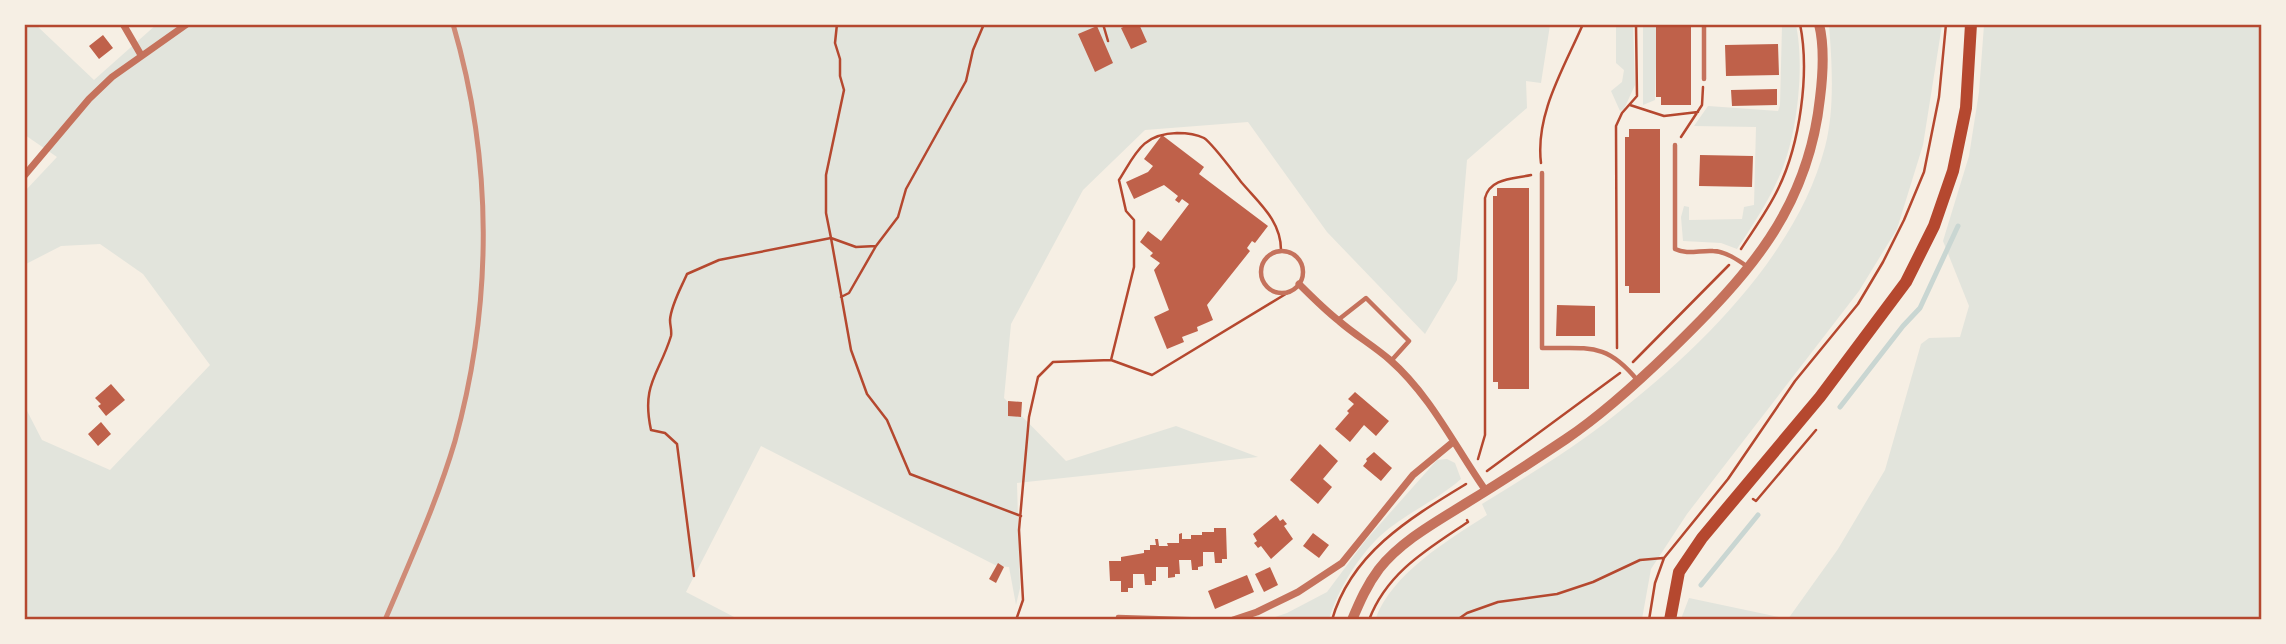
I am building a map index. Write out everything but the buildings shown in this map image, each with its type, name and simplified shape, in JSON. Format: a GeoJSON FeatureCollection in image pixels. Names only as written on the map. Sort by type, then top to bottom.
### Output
{"type":"FeatureCollection","features":[{"type":"Feature","properties":{"kind":"main road"},"geometry":{"type":"LineString","coordinates":[[1670,620],[1679,572],[1702,538],[1820,397],[1906,282],[1934,226],[1953,171],[1966,108],[1971,24]]}},
{"type":"Feature","properties":{"kind":"street"},"geometry":{"type":"LineString","coordinates":[[124,24],[141,55]]}},
{"type":"Feature","properties":{"kind":"street"},"geometry":{"type":"LineString","coordinates":[[24,176],[89,99],[112,77],[187,24]]}},
{"type":"Feature","properties":{"kind":"street"},"geometry":{"type":"LineString","coordinates":[[1352,620],[1364,589],[1381,566],[1400,549],[1461,506],[1569,437],[1639,382],[1700,322],[1749,267],[1779,225],[1808,164],[1818,122],[1822,79],[1822,37],[1819,24]]}},
{"type":"Feature","properties":{"kind":"street"},"geometry":{"type":"LineString","coordinates":[[1299,284],[1338,320],[1391,361],[1412,384],[1445,426],[1486,491]]}},
{"type":"Feature","properties":{"kind":"street"},"geometry":{"type":"LineString","coordinates":[[1233,620],[1257,612],[1298,592],[1342,563],[1413,475],[1453,442]]}},
{"type":"Feature","properties":{"kind":"lane"},"geometry":{"type":"LineString","coordinates":[[1704,24],[1704,79]]}},
{"type":"Feature","properties":{"kind":"lane"},"geometry":{"type":"LineString","coordinates":[[1675,145],[1675,249],[1682,252],[1716,250],[1749,267]]}},
{"type":"Feature","properties":{"kind":"lane"},"geometry":{"type":"LineString","coordinates":[[1542,173],[1542,348],[1601,349],[1628,367],[1639,382]]}},
{"type":"Feature","properties":{"kind":"lane"},"geometry":{"type":"LineString","coordinates":[[1281,250],[1292,253],[1301,262],[1303,273],[1299,284],[1289,292],[1277,292],[1267,287],[1261,276],[1262,264],[1269,254],[1281,250]]}},
{"type":"Feature","properties":{"kind":"lane"},"geometry":{"type":"LineString","coordinates":[[1338,320],[1366,299],[1409,341],[1391,361]]}},
{"type":"Feature","properties":{"kind":"lane"},"geometry":{"type":"LineString","coordinates":[[1118,617],[1216,620]]}},
{"type":"Feature","properties":{"kind":"path"},"geometry":{"type":"LineString","coordinates":[[837,24],[835,43],[844,90],[827,175],[826,213],[851,349],[867,394],[887,419],[910,474],[1021,516]]}},
{"type":"Feature","properties":{"kind":"path"},"geometry":{"type":"LineString","coordinates":[[841,298],[849,293],[876,246],[898,217],[906,188],[966,81],[973,50],[984,24]]}},
{"type":"Feature","properties":{"kind":"path"},"geometry":{"type":"LineString","coordinates":[[1103,24],[1108,41]]}},
{"type":"Feature","properties":{"kind":"path"},"geometry":{"type":"LineString","coordinates":[[1474,473],[1485,435],[1487,188],[1494,183],[1542,173],[1539,149],[1542,121],[1583,24]]}},
{"type":"Feature","properties":{"kind":"path"},"geometry":{"type":"LineString","coordinates":[[1617,358],[1616,126],[1622,113],[1637,96],[1636,24]]}},
{"type":"Feature","properties":{"kind":"path"},"geometry":{"type":"LineString","coordinates":[[1649,620],[1655,583],[1664,558],[1728,479],[1795,381],[1858,304],[1904,220],[1924,172],[1939,97],[1946,24]]}},
{"type":"Feature","properties":{"kind":"path"},"geometry":{"type":"LineString","coordinates":[[1675,145],[1702,105],[1704,79]]}},
{"type":"Feature","properties":{"kind":"path"},"geometry":{"type":"LineString","coordinates":[[1630,105],[1664,116],[1698,111]]}},
{"type":"Feature","properties":{"kind":"path"},"geometry":{"type":"LineString","coordinates":[[1111,360],[1134,267],[1134,220],[1126,211],[1119,180],[1142,145],[1153,136],[1163,133],[1187,133],[1205,139],[1274,220],[1281,237],[1281,250]]}},
{"type":"Feature","properties":{"kind":"path"},"geometry":{"type":"LineString","coordinates":[[694,576],[677,444],[666,433],[651,429],[647,412],[648,391],[672,333],[670,319],[687,274],[719,260],[831,238],[856,247],[876,246]]}},
{"type":"Feature","properties":{"kind":"path"},"geometry":{"type":"LineString","coordinates":[[1016,620],[1023,600],[1019,530],[1029,416],[1038,377],[1053,362],[1111,360],[1152,375],[1289,292]]}},
{"type":"Feature","properties":{"kind":"path"},"geometry":{"type":"LineString","coordinates":[[1369,620],[1389,582],[1412,559],[1468,522],[1452,492]]}},
{"type":"Feature","properties":{"kind":"path"},"geometry":{"type":"LineString","coordinates":[[1457,620],[1467,613],[1498,602],[1557,594],[1593,582],[1640,560],[1664,558]]}},
{"type":"Feature","properties":{"kind":"shaded area"},"geometry":{"type":"Polygon","coordinates":[[[157,24],[1550,25],[1541,83],[1526,81],[1527,108],[1467,160],[1457,280],[1425,334],[1327,232],[1248,122],[1145,130],[1083,190],[1011,324],[1004,398],[1066,461],[1176,426],[1258,457],[1017,483],[1020,588],[1016,605],[1009,567],[997,566],[761,446],[686,592],[738,619],[25,619],[24,405],[42,440],[110,470],[210,365],[143,274],[100,244],[61,246],[26,264],[25,191],[57,157],[25,135],[25,25],[36,25],[94,80],[157,24]]]}},
{"type":"Feature","properties":{"kind":"shaded area"},"geometry":{"type":"Polygon","coordinates":[[[1616,25],[1633,25],[1635,85],[1624,109],[1620,111],[1611,91],[1622,82],[1624,70],[1616,63],[1616,25]]]}},
{"type":"Feature","properties":{"kind":"shaded area"},"geometry":{"type":"Polygon","coordinates":[[[1643,25],[1657,25],[1655,100],[1643,105],[1643,25]]]}},
{"type":"Feature","properties":{"kind":"shaded area"},"geometry":{"type":"Polygon","coordinates":[[[1778,25],[1796,25],[1800,61],[1794,124],[1785,163],[1778,179],[1737,249],[1721,243],[1683,241],[1681,217],[1684,206],[1689,207],[1689,220],[1742,219],[1744,207],[1754,205],[1756,127],[1694,126],[1708,106],[1778,111],[1782,26],[1778,25]]]}},
{"type":"Feature","properties":{"kind":"shaded area"},"geometry":{"type":"Polygon","coordinates":[[[1829,25],[1942,25],[1923,145],[1897,229],[1859,291],[1687,514],[1651,569],[1642,619],[1375,620],[1383,603],[1407,573],[1438,547],[1487,515],[1482,504],[1583,439],[1647,389],[1711,329],[1769,261],[1792,225],[1811,187],[1825,147],[1831,102],[1829,25]]]}},
{"type":"Feature","properties":{"kind":"shaded area"},"geometry":{"type":"Polygon","coordinates":[[[1984,25],[2261,25],[2261,619],[1788,619],[1838,549],[1885,470],[1921,344],[1929,338],[1960,337],[1969,306],[1943,241],[1969,156],[1979,92],[1984,25]]]}},
{"type":"Feature","properties":{"kind":"shaded area"},"geometry":{"type":"Polygon","coordinates":[[[1447,459],[1455,463],[1461,479],[1380,536],[1349,575],[1329,619],[1269,619],[1287,613],[1327,592],[1365,541],[1437,460],[1447,459]]]}},
{"type":"Feature","properties":{"kind":"shaded area"},"geometry":{"type":"Polygon","coordinates":[[[1689,598],[1788,619],[1681,619],[1689,598]]]}},
{"type":"Feature","properties":{"kind":"waterway"},"geometry":{"type":"LineString","coordinates":[[1840,407],[1920,308],[1958,226]]}},
{"type":"Feature","properties":{"kind":"waterway"},"geometry":{"type":"LineString","coordinates":[[1701,585],[1758,515]]}},
{"type":"Feature","properties":{"kind":"railway"},"geometry":{"type":"LineString","coordinates":[[385,620],[423,531],[455,441],[467,389],[482,285],[483,232],[476,128],[453,24]]}}]}
